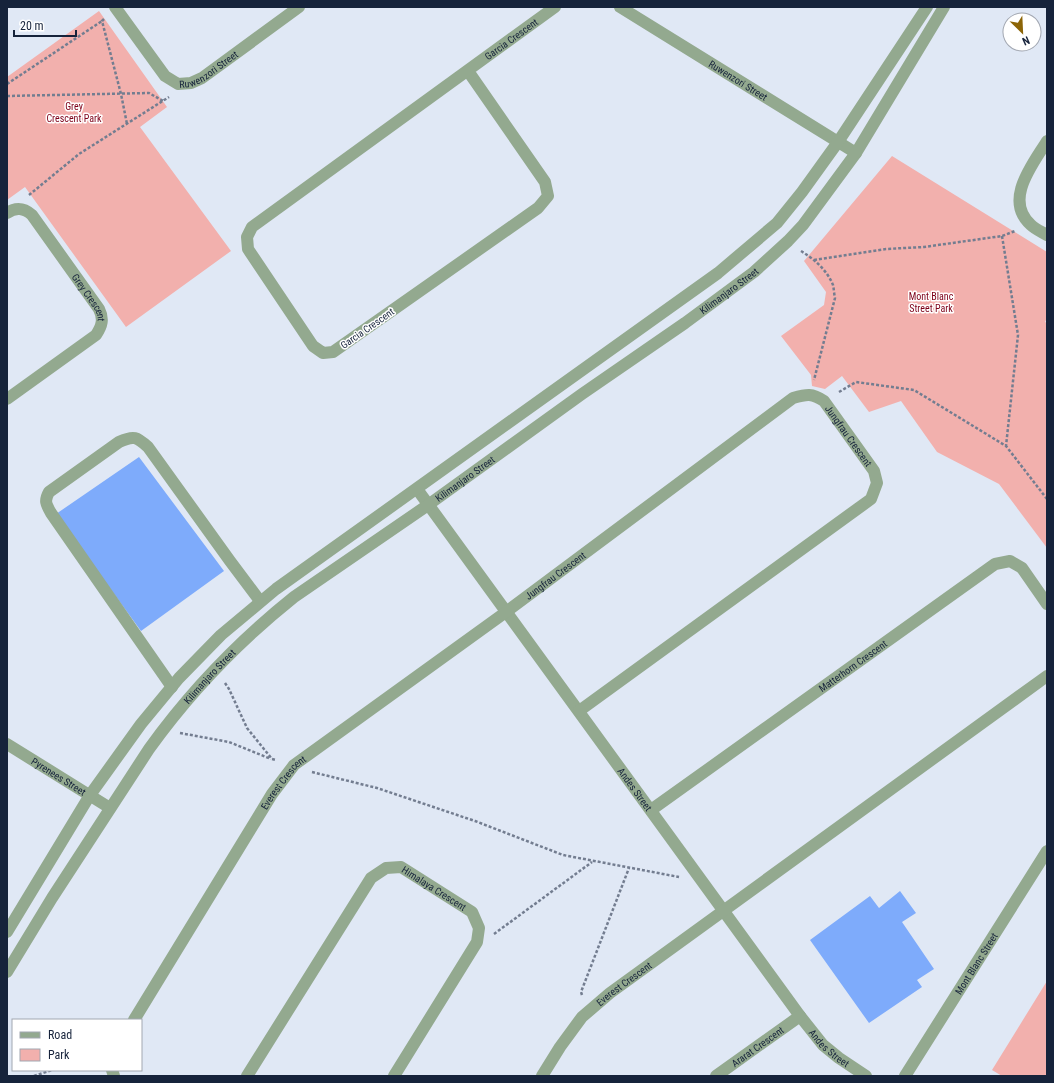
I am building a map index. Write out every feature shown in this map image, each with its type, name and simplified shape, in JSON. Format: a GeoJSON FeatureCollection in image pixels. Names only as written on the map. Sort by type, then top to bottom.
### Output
{"type":"FeatureCollection","features":[{"type":"Feature","properties":{"kind":"street","name":"Ruwenzori Street"},"geometry":{"type":"LineString","coordinates":[[116,8],[165,76],[178,84],[191,83],[202,78],[299,7]]}},
{"type":"Feature","properties":{"kind":"street","name":"Garcia Crescent"},"geometry":{"type":"LineString","coordinates":[[468,71],[545,182],[548,196],[538,208],[333,352],[323,353],[313,346],[248,249],[247,237],[252,227],[555,7]]}},
{"type":"Feature","properties":{"kind":"street","name":"Ruwenzori Street"},"geometry":{"type":"LineString","coordinates":[[620,7],[856,153]]}},
{"type":"Feature","properties":{"kind":"street","name":"Kilimanjaro Street"},"geometry":{"type":"LineString","coordinates":[[7,932],[90,796],[141,724],[172,687],[221,635],[276,589],[718,273],[777,222],[802,192],[838,142],[927,7]]}},
{"type":"Feature","properties":{"kind":"street","name":"Kilimanjaro Street"},"geometry":{"type":"LineString","coordinates":[[7,972],[149,748],[166,725],[204,681],[274,612],[294,597],[428,505],[582,394],[685,323],[754,272],[788,241],[803,224],[856,153],[944,7]]}},
{"type":"Feature","properties":{"kind":"street"},"geometry":{"type":"LineString","coordinates":[[1047,141],[1024,178],[1019,193],[1022,211],[1026,218],[1031,225],[1047,235]]}},
{"type":"Feature","properties":{"kind":"street","name":"Grey Crescent"},"geometry":{"type":"LineString","coordinates":[[7,213],[12,210],[24,209],[32,214],[99,309],[102,319],[100,330],[96,335],[7,399]]}},
{"type":"Feature","properties":{"kind":"street","name":"Jungfrau Crescent"},"geometry":{"type":"LineString","coordinates":[[506,612],[793,398],[804,395],[820,398],[874,471],[877,483],[871,499],[579,711]]}},
{"type":"Feature","properties":{"kind":"street"},"geometry":{"type":"LineString","coordinates":[[172,687],[51,514],[46,505],[46,498],[49,492],[120,442],[134,437],[141,440],[148,447],[260,601]]}},
{"type":"Feature","properties":{"kind":"street","name":"Andes Street"},"geometry":{"type":"LineString","coordinates":[[417,489],[800,1016],[823,1045],[866,1076]]}},
{"type":"Feature","properties":{"kind":"street","name":"Matterhorn Crescent"},"geometry":{"type":"LineString","coordinates":[[651,810],[995,564],[1010,561],[1022,568],[1047,604]]}},
{"type":"Feature","properties":{"kind":"street","name":"Everest Crescent"},"geometry":{"type":"LineString","coordinates":[[135,1019],[272,794],[294,766],[506,612]]}},
{"type":"Feature","properties":{"kind":"street"},"geometry":{"type":"LineString","coordinates":[[724,910],[1047,676]]}},
{"type":"Feature","properties":{"kind":"street","name":"Pyrenees Street"},"geometry":{"type":"LineString","coordinates":[[7,744],[110,808]]}},
{"type":"Feature","properties":{"kind":"street","name":"Mont Blanc Street"},"geometry":{"type":"LineString","coordinates":[[905,1076],[1047,851]]}},
{"type":"Feature","properties":{"kind":"street","name":"Himalaya Crescent"},"geometry":{"type":"LineString","coordinates":[[247,1076],[371,878],[386,868],[401,867],[472,912],[479,928],[477,942],[394,1076]]}},
{"type":"Feature","properties":{"kind":"street","name":"Everest Crescent"},"geometry":{"type":"LineString","coordinates":[[542,1076],[560,1047],[582,1017],[610,993],[724,910]]}},
{"type":"Feature","properties":{"kind":"street","name":"Ararat Crescent"},"geometry":{"type":"LineString","coordinates":[[716,1076],[800,1016]]}},
{"type":"Feature","properties":{"kind":"path"},"geometry":{"type":"LineString","coordinates":[[7,84],[102,21],[116,8]]}},
{"type":"Feature","properties":{"kind":"path"},"geometry":{"type":"LineString","coordinates":[[102,21],[121,94],[127,124]]}},
{"type":"Feature","properties":{"kind":"path"},"geometry":{"type":"LineString","coordinates":[[7,213],[79,154],[191,83]]}},
{"type":"Feature","properties":{"kind":"path"},"geometry":{"type":"LineString","coordinates":[[7,96],[149,93],[163,101]]}},
{"type":"Feature","properties":{"kind":"path"},"geometry":{"type":"LineString","coordinates":[[814,260],[886,249],[924,247],[1002,236],[1021,229]]}},
{"type":"Feature","properties":{"kind":"path"},"geometry":{"type":"LineString","coordinates":[[1002,236],[1018,335],[1006,446]]}},
{"type":"Feature","properties":{"kind":"path"},"geometry":{"type":"LineString","coordinates":[[801,250],[814,260],[825,272],[833,286],[835,298],[813,384],[820,398],[856,382],[914,390],[1006,446],[1047,499]]}},
{"type":"Feature","properties":{"kind":"path"},"geometry":{"type":"LineString","coordinates":[[222,679],[229,689],[247,728],[272,759]]}},
{"type":"Feature","properties":{"kind":"path"},"geometry":{"type":"LineString","coordinates":[[177,731],[229,742],[281,762]]}},
{"type":"Feature","properties":{"kind":"path"},"geometry":{"type":"LineString","coordinates":[[312,772],[377,788],[475,821],[563,856],[684,878]]}},
{"type":"Feature","properties":{"kind":"path"},"geometry":{"type":"LineString","coordinates":[[494,934],[592,861]]}},
{"type":"Feature","properties":{"kind":"path"},"geometry":{"type":"LineString","coordinates":[[582,1017],[582,992],[629,868]]}},
{"type":"Feature","properties":{"kind":"path"},"geometry":{"type":"LineString","coordinates":[[34,1076],[49,1071]]}},
{"type":"Feature","properties":{"kind":"green space","name":"Grey Crescent Park"},"geometry":{"type":"Polygon","coordinates":[[[99,11],[167,107],[140,127],[231,251],[126,327],[25,187],[7,200],[7,77],[99,11]]]}},
{"type":"Feature","properties":{"kind":"green space","name":"Mont Blanc Street Park"},"geometry":{"type":"Polygon","coordinates":[[[892,156],[1047,252],[1047,318],[1045,322],[1047,323],[1047,548],[999,484],[937,452],[901,401],[869,412],[842,376],[825,389],[812,386],[811,375],[781,336],[824,305],[826,292],[804,261],[892,156]]]}},
{"type":"Feature","properties":{"kind":"green space"},"geometry":{"type":"Polygon","coordinates":[[[1047,981],[1047,1076],[1002,1076],[992,1070],[1047,981]]]}},
{"type":"Feature","properties":{"kind":"building"},"geometry":{"type":"Polygon","coordinates":[[[139,457],[224,571],[141,631],[56,514],[139,457]]]}},
{"type":"Feature","properties":{"kind":"building"},"geometry":{"type":"Polygon","coordinates":[[[900,891],[916,913],[902,922],[934,969],[917,980],[922,987],[869,1023],[810,940],[870,896],[879,908],[900,891]]]}}]}
